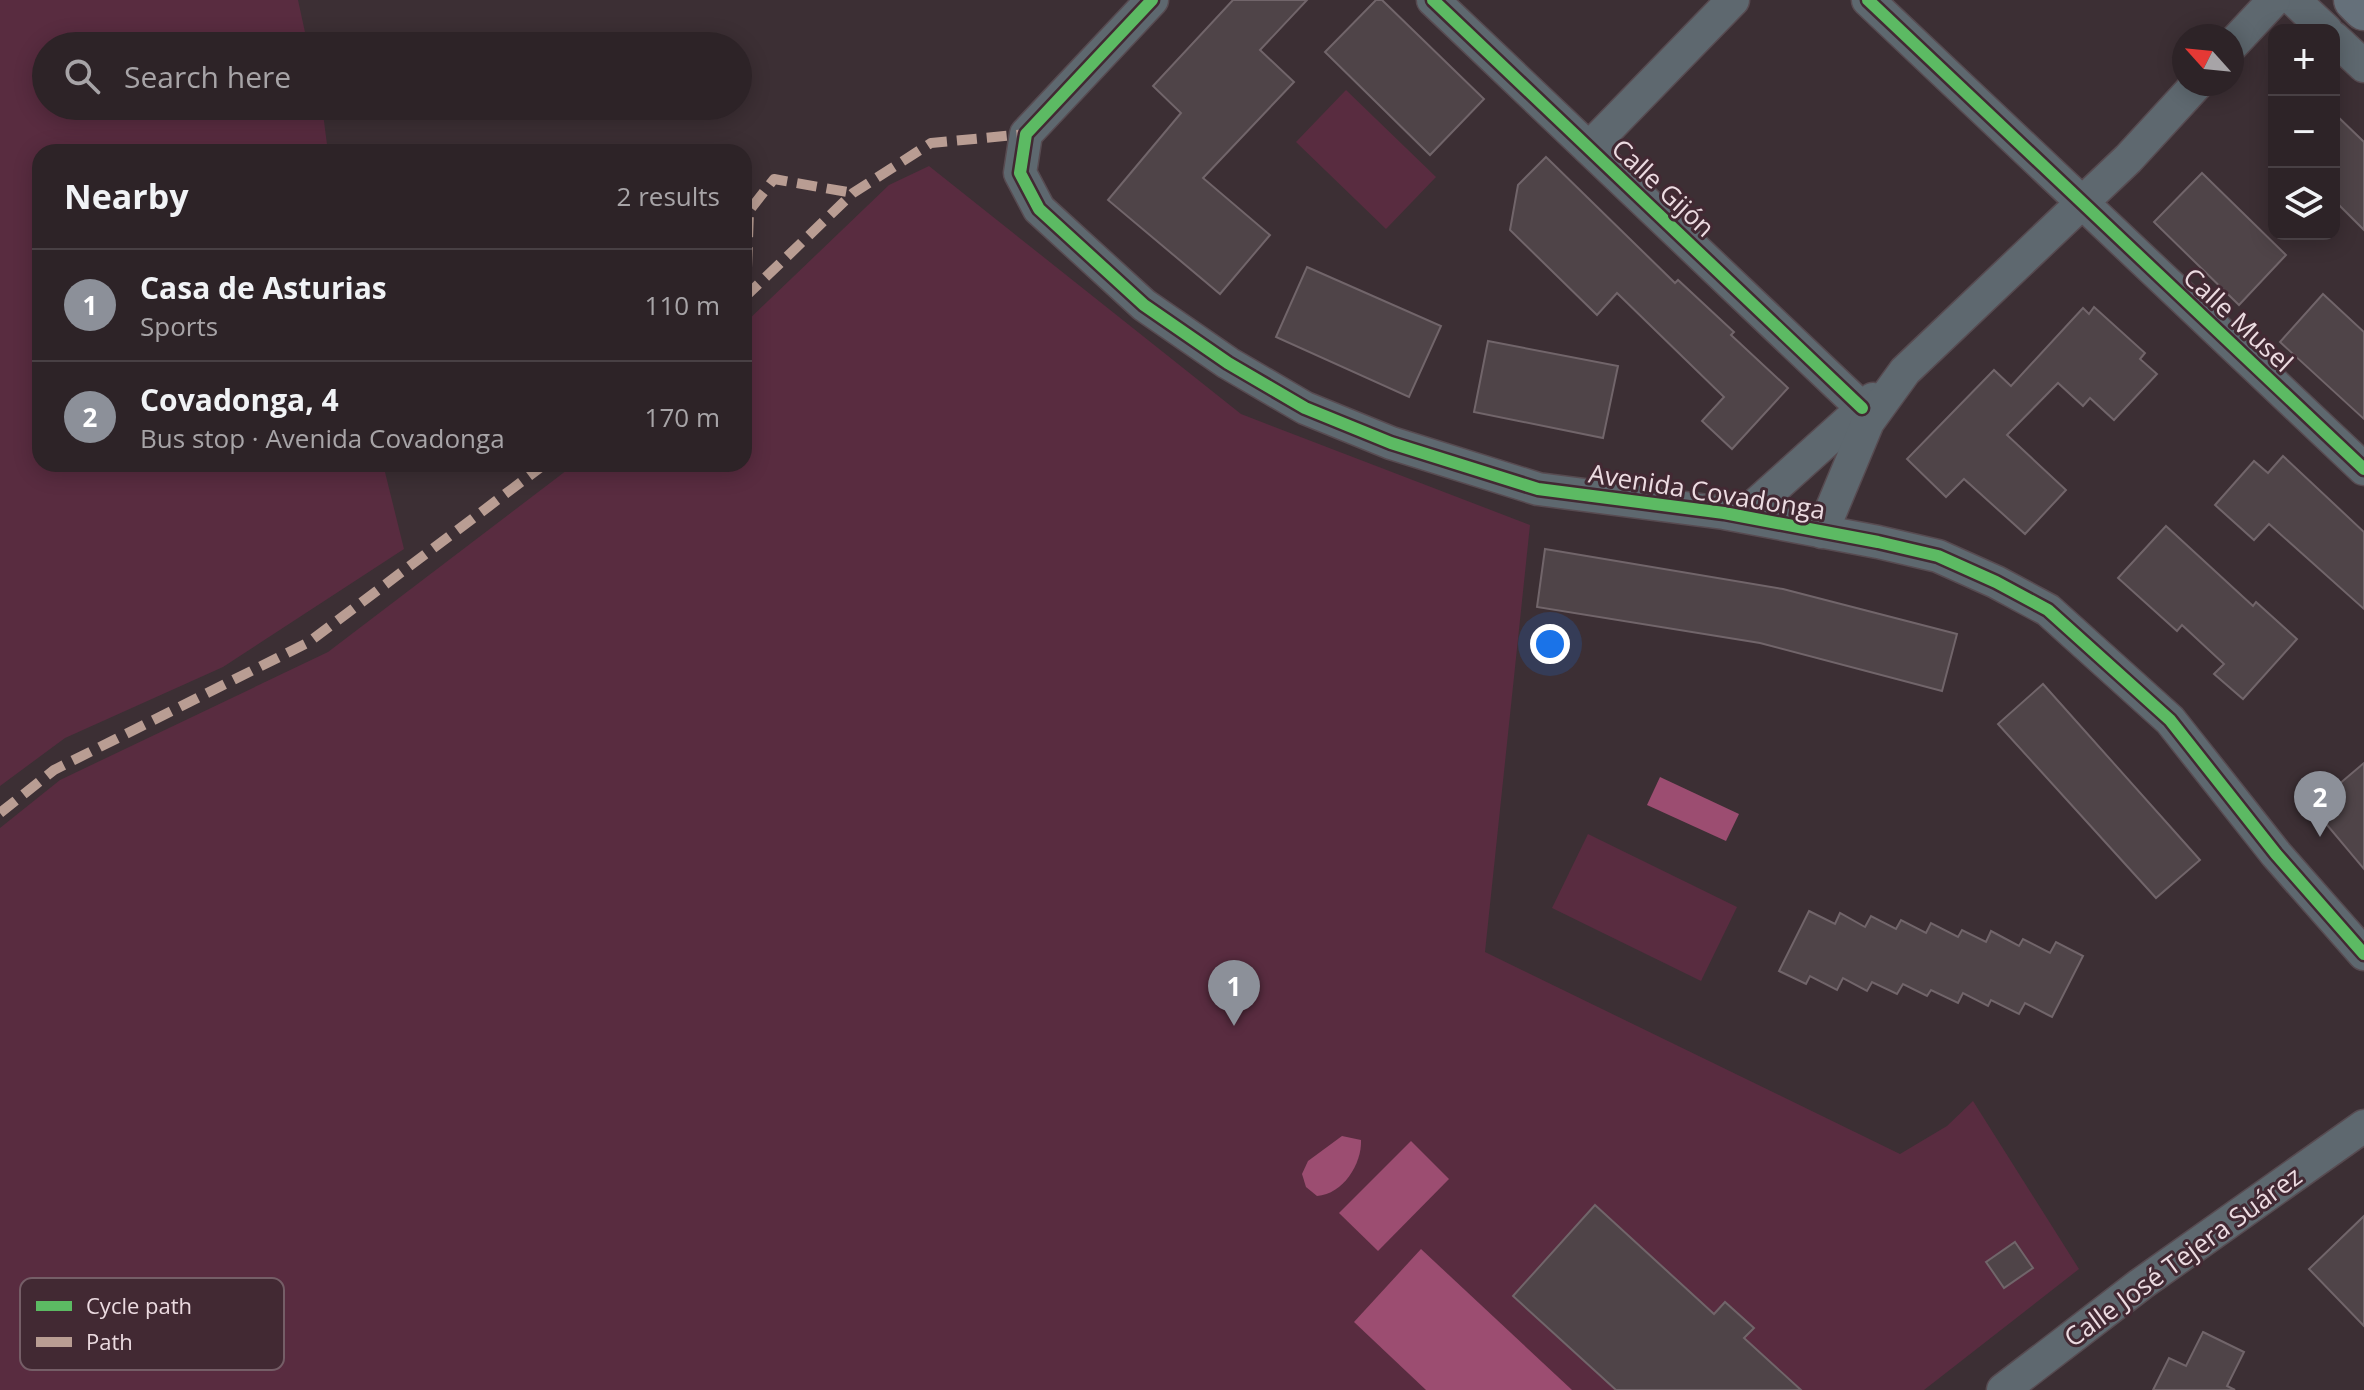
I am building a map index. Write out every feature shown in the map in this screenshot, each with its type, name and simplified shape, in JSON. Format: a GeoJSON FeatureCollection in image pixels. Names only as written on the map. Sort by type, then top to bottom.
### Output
{"type":"FeatureCollection","features":[{"type":"Feature","properties":{"kind":"main road"},"geometry":{"type":"LineString","coordinates":[[2355,0],[2364,9]]}},
{"type":"Feature","properties":{"kind":"street","name":"Avenida Covadonga"},"geometry":{"type":"LineString","coordinates":[[1152,0],[1026,134],[1020,173],[1039,209],[1144,305],[1228,363],[1305,408],[1391,443],[1538,489],[1743,516],[1938,556],[1996,582],[2048,610],[2170,720],[2276,854],[2364,954]]}},
{"type":"Feature","properties":{"kind":"street","name":"Calle Gijón"},"geometry":{"type":"LineString","coordinates":[[1433,0],[1862,408]]}},
{"type":"Feature","properties":{"kind":"street"},"geometry":{"type":"LineString","coordinates":[[1589,148],[1733,0]]}},
{"type":"Feature","properties":{"kind":"street","name":"Calle Musel"},"geometry":{"type":"LineString","coordinates":[[1868,0],[2364,469]]}},
{"type":"Feature","properties":{"kind":"street"},"geometry":{"type":"LineString","coordinates":[[2244,32],[2274,0]]}},
{"type":"Feature","properties":{"kind":"street"},"geometry":{"type":"LineString","coordinates":[[2294,0],[2320,24]]}},
{"type":"Feature","properties":{"kind":"street"},"geometry":{"type":"LineString","coordinates":[[2340,44],[2364,66]]}},
{"type":"Feature","properties":{"kind":"street"},"geometry":{"type":"LineString","coordinates":[[1743,516],[1905,371],[2083,203],[2186,96]]}},
{"type":"Feature","properties":{"kind":"street"},"geometry":{"type":"LineString","coordinates":[[1822,532],[1868,422],[1905,371]]}},
{"type":"Feature","properties":{"kind":"street","name":"Calle José Tejera Suárez"},"geometry":{"type":"LineString","coordinates":[[2003,1390],[2141,1284],[2364,1126]]}},
{"type":"Feature","properties":{"kind":"shaded area"},"geometry":{"type":"Polygon","coordinates":[[[0,0],[298,0],[305,32],[32,32],[32,120],[324,120],[327,144],[32,144],[32,472],[385,472],[404,549],[223,667],[65,738],[0,786],[0,0]]]}},
{"type":"Feature","properties":{"kind":"shaded area"},"geometry":{"type":"Polygon","coordinates":[[[1346,90],[1436,177],[1386,229],[1296,142],[1346,90]]]}},
{"type":"Feature","properties":{"kind":"shaded area"},"geometry":{"type":"Polygon","coordinates":[[[929,166],[1241,414],[1530,525],[1485,952],[1900,1154],[1947,1126],[1973,1101],[2079,1269],[1924,1390],[0,1390],[0,828],[60,780],[328,652],[564,472],[752,472],[752,316],[889,185],[929,166]]]}},
{"type":"Feature","properties":{"kind":"shaded area"},"geometry":{"type":"Polygon","coordinates":[[[1660,777],[1739,814],[1726,841],[1647,805],[1660,777]]]}},
{"type":"Feature","properties":{"kind":"shaded area"},"geometry":{"type":"Polygon","coordinates":[[[1588,834],[1737,907],[1701,981],[1552,908],[1588,834]]]}},
{"type":"Feature","properties":{"kind":"shaded area"},"geometry":{"type":"Polygon","coordinates":[[[1342,1136],[1361,1140],[1358,1159],[1343,1184],[1317,1196],[1306,1187],[1302,1174],[1308,1161],[1342,1136]]]}},
{"type":"Feature","properties":{"kind":"shaded area"},"geometry":{"type":"Polygon","coordinates":[[[1411,1141],[1449,1179],[1378,1251],[1339,1213],[1411,1141]]]}},
{"type":"Feature","properties":{"kind":"shaded area"},"geometry":{"type":"Polygon","coordinates":[[[1421,1249],[1572,1390],[1426,1390],[1354,1322],[1421,1249]]]}},
{"type":"Feature","properties":{"kind":"building"},"geometry":{"type":"Polygon","coordinates":[[[1233,0],[1307,0],[1260,50],[1294,82],[1203,178],[1270,235],[1220,294],[1108,200],[1181,113],[1153,86],[1233,0]]]}},
{"type":"Feature","properties":{"kind":"building"},"geometry":{"type":"Polygon","coordinates":[[[1376,0],[1382,0],[1484,99],[1430,155],[1325,52],[1376,0]]]}},
{"type":"Feature","properties":{"kind":"building"},"geometry":{"type":"Polygon","coordinates":[[[2340,119],[2364,142],[2364,230],[2340,206],[2340,119]]]}},
{"type":"Feature","properties":{"kind":"building"},"geometry":{"type":"Polygon","coordinates":[[[1546,157],[1675,283],[1678,280],[1734,332],[1731,335],[1788,388],[1732,449],[1702,421],[1724,397],[1617,293],[1597,315],[1510,230],[1518,185],[1546,157]]]}},
{"type":"Feature","properties":{"kind":"building"},"geometry":{"type":"Polygon","coordinates":[[[2202,173],[2286,255],[2239,305],[2154,222],[2202,173]]]}},
{"type":"Feature","properties":{"kind":"building"},"geometry":{"type":"Polygon","coordinates":[[[1307,267],[1441,326],[1409,397],[1276,337],[1307,267]]]}},
{"type":"Feature","properties":{"kind":"building"},"geometry":{"type":"Polygon","coordinates":[[[2323,294],[2364,332],[2364,419],[2280,342],[2323,294]]]}},
{"type":"Feature","properties":{"kind":"building"},"geometry":{"type":"Polygon","coordinates":[[[2094,307],[2145,353],[2140,359],[2157,374],[2114,420],[2090,398],[2083,406],[2058,383],[2007,435],[2066,490],[2025,534],[1964,479],[1946,497],[1907,459],[1994,370],[2011,386],[2083,308],[2089,314],[2094,307]]]}},
{"type":"Feature","properties":{"kind":"building"},"geometry":{"type":"Polygon","coordinates":[[[1488,341],[1618,366],[1603,438],[1474,412],[1488,341]]]}},
{"type":"Feature","properties":{"kind":"building"},"geometry":{"type":"Polygon","coordinates":[[[2283,456],[2364,532],[2364,609],[2269,524],[2254,540],[2215,505],[2254,461],[2268,473],[2283,456]]]}},
{"type":"Feature","properties":{"kind":"building"},"geometry":{"type":"Polygon","coordinates":[[[2166,526],[2253,606],[2256,602],[2297,639],[2243,699],[2214,674],[2224,664],[2182,625],[2177,631],[2118,578],[2166,526]]]}},
{"type":"Feature","properties":{"kind":"building"},"geometry":{"type":"Polygon","coordinates":[[[1545,549],[1783,589],[1957,634],[1942,691],[1760,643],[1537,607],[1545,549]]]}},
{"type":"Feature","properties":{"kind":"building"},"geometry":{"type":"Polygon","coordinates":[[[2043,684],[2200,860],[2156,898],[1998,724],[2043,684]]]}},
{"type":"Feature","properties":{"kind":"building"},"geometry":{"type":"Polygon","coordinates":[[[2364,763],[2364,869],[2312,807],[2364,763]]]}},
{"type":"Feature","properties":{"kind":"building"},"geometry":{"type":"Polygon","coordinates":[[[1809,911],[1835,924],[1840,913],[1865,927],[1871,916],[1896,929],[1901,920],[1926,933],[1931,923],[1958,937],[1962,930],[1986,942],[1991,931],[2019,946],[2023,939],[2050,953],[2056,942],[2083,956],[2052,1017],[2025,1003],[2019,1014],[1991,1000],[1988,1006],[1963,993],[1958,1003],[1931,990],[1927,996],[1903,984],[1897,994],[1872,982],[1867,991],[1843,978],[1837,990],[1810,976],[1806,984],[1779,971],[1809,911]]]}},
{"type":"Feature","properties":{"kind":"building"},"geometry":{"type":"Polygon","coordinates":[[[1595,1205],[1714,1314],[1725,1302],[1754,1328],[1744,1338],[1801,1390],[1616,1390],[1513,1296],[1595,1205]]]}},
{"type":"Feature","properties":{"kind":"building"},"geometry":{"type":"Polygon","coordinates":[[[2364,1216],[2364,1326],[2309,1269],[2364,1216]]]}},
{"type":"Feature","properties":{"kind":"building"},"geometry":{"type":"Polygon","coordinates":[[[2015,1242],[2033,1268],[2004,1288],[1986,1262],[2015,1242]]]}},
{"type":"Feature","properties":{"kind":"building"},"geometry":{"type":"Polygon","coordinates":[[[2203,1332],[2244,1352],[2227,1386],[2235,1390],[2153,1390],[2169,1358],[2186,1366],[2203,1332]]]}},
{"type":"Feature","properties":{"kind":"marked path"},"geometry":{"type":"LineString","coordinates":[[752,290],[853,193],[931,143],[1026,134]]}},
{"type":"Feature","properties":{"kind":"marked path"},"geometry":{"type":"LineString","coordinates":[[752,207],[774,179],[853,193]]}},
{"type":"Feature","properties":{"kind":"marked path"},"geometry":{"type":"LineString","coordinates":[[0,813],[54,770],[309,642],[534,472]]}},
{"type":"Feature","properties":{"kind":"cycle path"},"geometry":{"type":"LineString","coordinates":[[1152,0],[1026,134],[1020,173],[1039,209],[1144,305],[1228,363],[1305,408],[1391,443],[1538,489],[1724,513],[1878,542],[1938,556],[1996,582],[2048,610],[2170,720],[2276,854],[2364,954]]}},
{"type":"Feature","properties":{"kind":"cycle path"},"geometry":{"type":"LineString","coordinates":[[1433,0],[1862,408]]}},
{"type":"Feature","properties":{"kind":"cycle path"},"geometry":{"type":"LineString","coordinates":[[1868,0],[2364,469]]}},
{"type":"Feature","properties":{"kind":"place","name":"Covadonga, 4"},"geometry":{"type":"Point","coordinates":[2320,837]}},
{"type":"Feature","properties":{"kind":"place","name":"Casa de Asturias"},"geometry":{"type":"Point","coordinates":[1234,1026]}}]}
